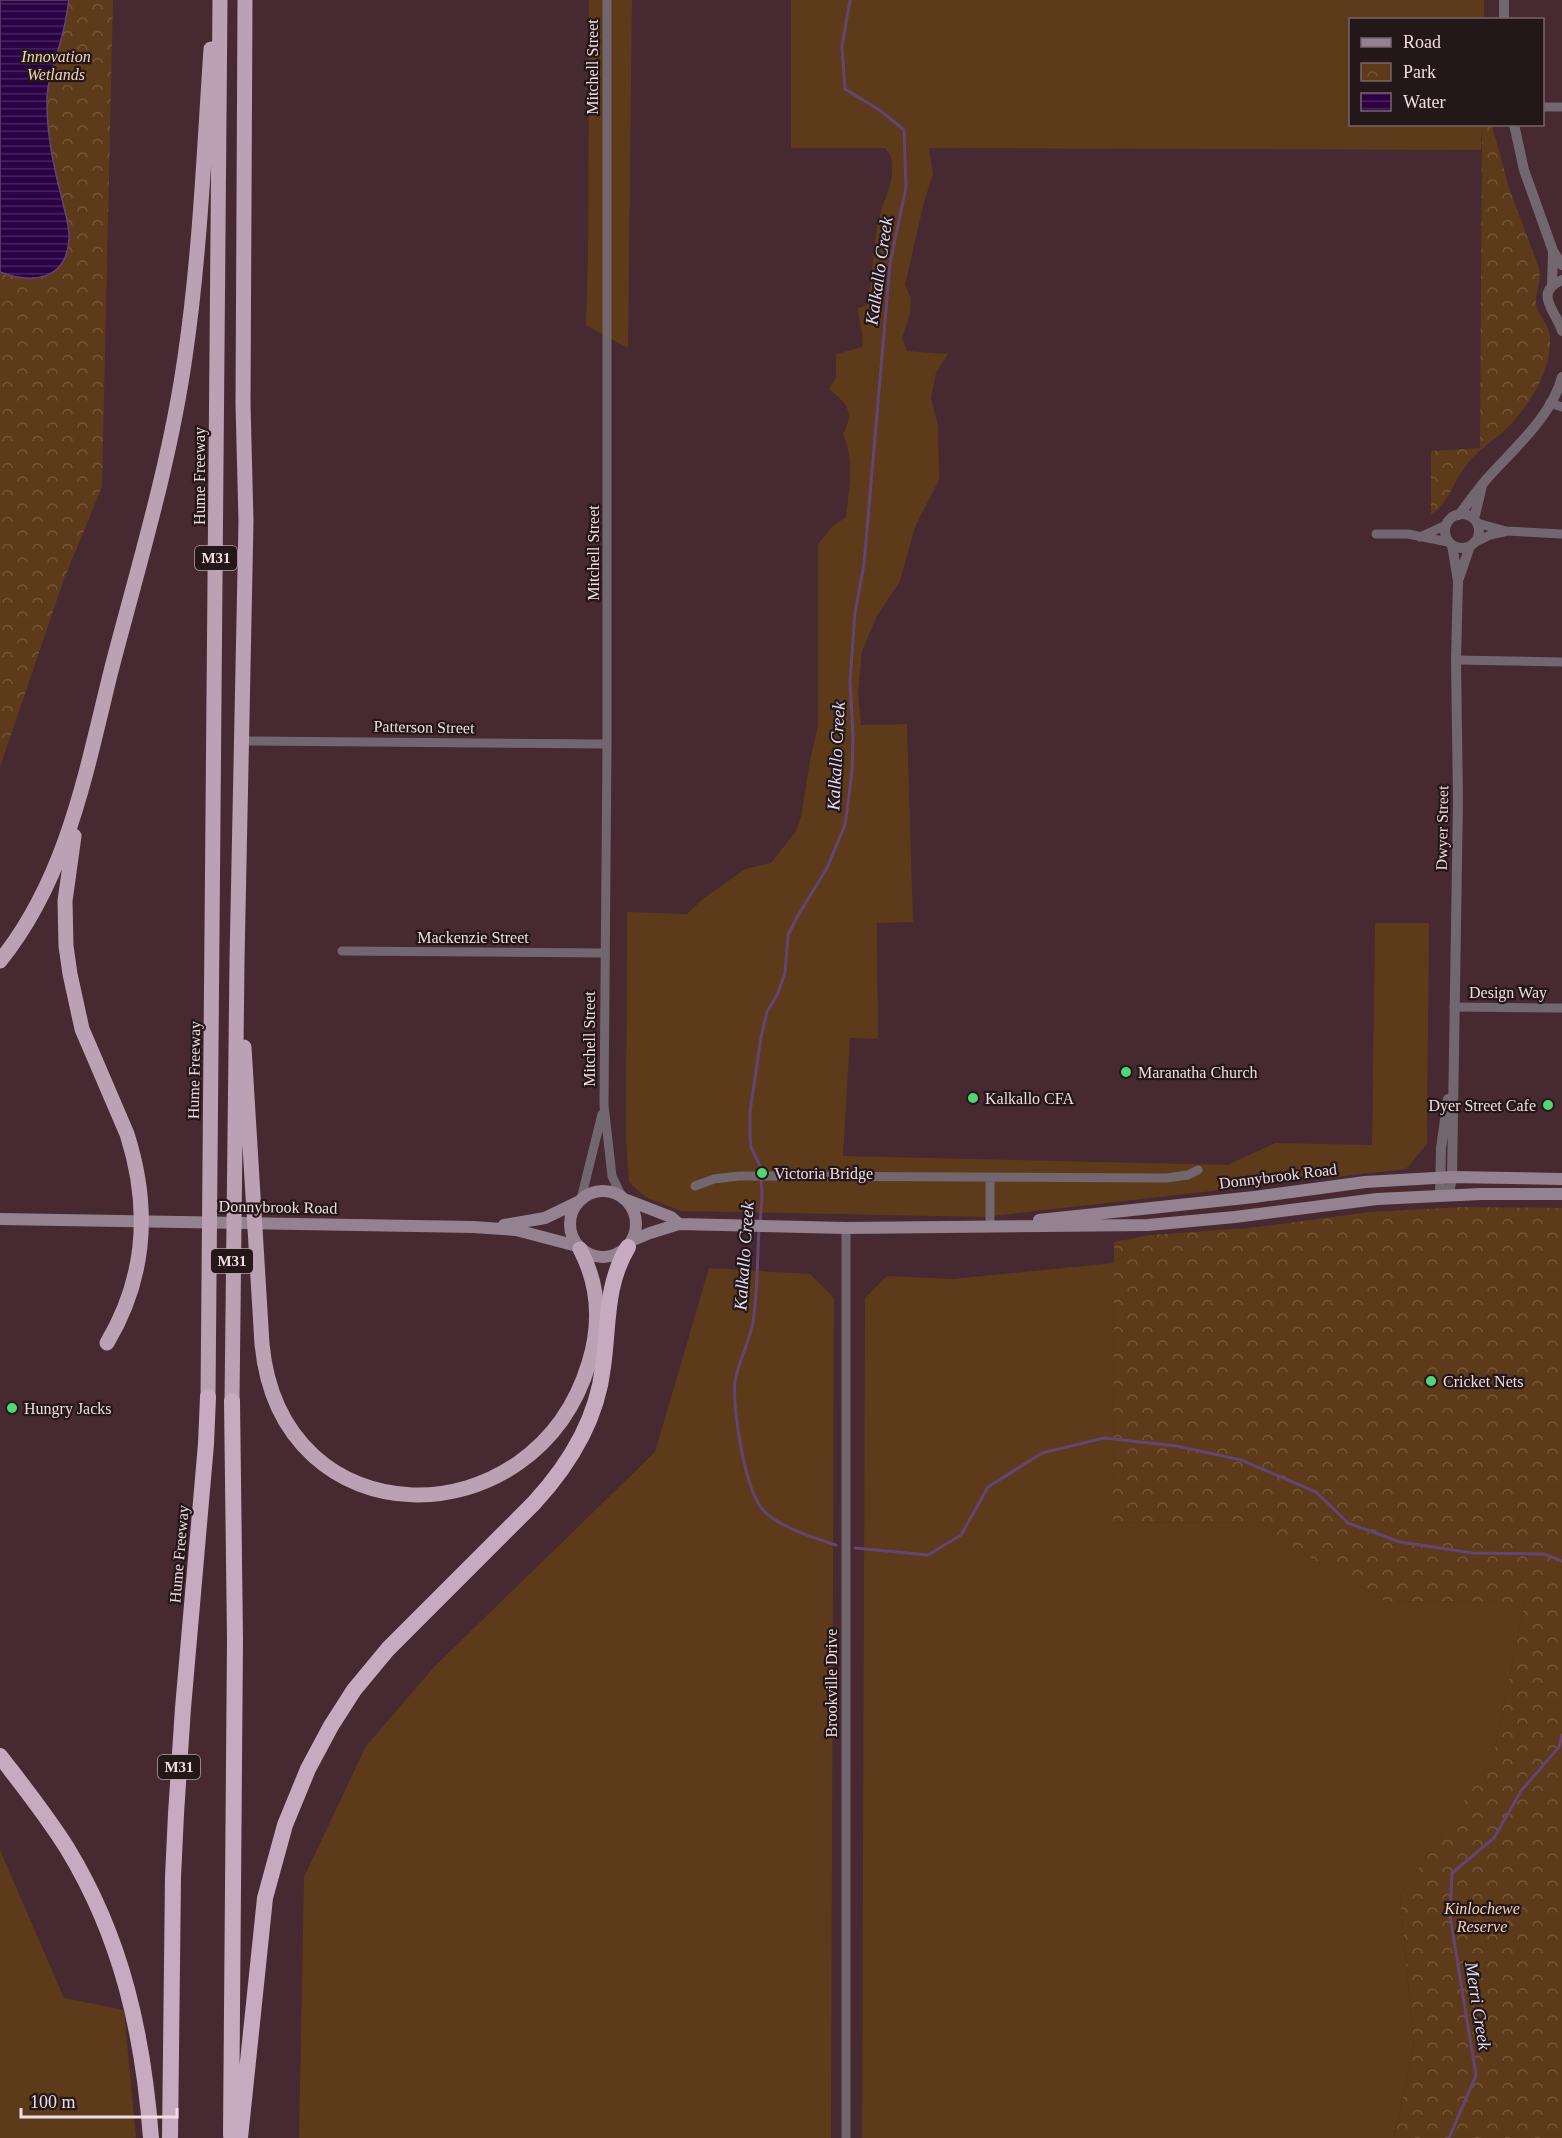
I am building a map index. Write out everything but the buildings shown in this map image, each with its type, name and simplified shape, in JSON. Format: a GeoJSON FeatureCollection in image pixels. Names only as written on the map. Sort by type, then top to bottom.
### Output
{"type":"FeatureCollection","features":[{"type":"Feature","properties":{"kind":"highway"},"geometry":{"type":"LineString","coordinates":[[0,961],[15,941],[56,868],[79,801],[164,465],[185,357],[199,224],[214,0]]}},
{"type":"Feature","properties":{"kind":"highway","name":"Hume Freeway"},"geometry":{"type":"LineString","coordinates":[[170,2138],[173,1877],[183,1708],[203,1492],[208,1397],[220,0]]}},
{"type":"Feature","properties":{"kind":"highway","name":"M31"},"geometry":{"type":"LineString","coordinates":[[231,2138],[235,1663],[232,1401],[237,961],[246,521],[243,404],[245,0]]}},
{"type":"Feature","properties":{"kind":"highway"},"geometry":{"type":"LineString","coordinates":[[79,801],[65,901],[66,946],[70,974],[82,1029],[127,1134],[140,1192],[137,1272],[124,1312],[107,1342]]}},
{"type":"Feature","properties":{"kind":"highway"},"geometry":{"type":"LineString","coordinates":[[237,961],[243,1020],[263,1360],[276,1403],[295,1435],[314,1456],[359,1485],[395,1494],[416,1496],[453,1492],[487,1481],[511,1469],[530,1455],[548,1438],[566,1415],[582,1387],[592,1350],[596,1289],[588,1265],[578,1247]]}},
{"type":"Feature","properties":{"kind":"highway"},"geometry":{"type":"LineString","coordinates":[[240,2138],[265,1898],[285,1825],[308,1769],[354,1690],[388,1649],[557,1479],[592,1415],[598,1396],[603,1367],[606,1317],[619,1263],[630,1244]]}},
{"type":"Feature","properties":{"kind":"highway"},"geometry":{"type":"LineString","coordinates":[[0,1756],[42,1811],[67,1850],[85,1882],[123,1970],[135,2015],[147,2082],[152,2138]]}},
{"type":"Feature","properties":{"kind":"main road","name":"Donnybrook Road"},"geometry":{"type":"LineString","coordinates":[[995,1226],[1365,1182],[1446,1177],[1562,1179]]}},
{"type":"Feature","properties":{"kind":"main road"},"geometry":{"type":"LineString","coordinates":[[606,1191],[624,1198],[633,1209],[636,1219],[636,1230],[630,1244],[619,1254],[599,1258],[589,1255],[578,1247],[570,1228],[570,1219],[580,1200],[589,1194],[606,1191]]}},
{"type":"Feature","properties":{"kind":"main road","name":"Donnybrook Road"},"geometry":{"type":"LineString","coordinates":[[630,1244],[650,1233],[679,1224],[846,1228],[1148,1225],[1235,1217],[1377,1199],[1440,1195],[1562,1194]]}},
{"type":"Feature","properties":{"kind":"main road","name":"Donnybrook Road"},"geometry":{"type":"LineString","coordinates":[[624,1198],[671,1217],[679,1224]]}},
{"type":"Feature","properties":{"kind":"main road","name":"Donnybrook Road"},"geometry":{"type":"LineString","coordinates":[[473,1227],[535,1220],[554,1215],[580,1200]]}},
{"type":"Feature","properties":{"kind":"main road","name":"Donnybrook Road"},"geometry":{"type":"LineString","coordinates":[[0,1214],[83,1220]]}},
{"type":"Feature","properties":{"kind":"main road","name":"Donnybrook Road"},"geometry":{"type":"LineString","coordinates":[[0,1219],[473,1227],[516,1230],[578,1247]]}},
{"type":"Feature","properties":{"kind":"street","name":"Mitchell Street"},"geometry":{"type":"LineString","coordinates":[[607,0],[607,744],[604,1105],[612,1176],[624,1198]]}},
{"type":"Feature","properties":{"kind":"street"},"geometry":{"type":"LineString","coordinates":[[1504,0],[1504,18]]}},
{"type":"Feature","properties":{"kind":"street"},"geometry":{"type":"LineString","coordinates":[[1544,106],[1562,107]]}},
{"type":"Feature","properties":{"kind":"street"},"geometry":{"type":"LineString","coordinates":[[1514,126],[1524,170],[1552,250],[1562,265]]}},
{"type":"Feature","properties":{"kind":"street"},"geometry":{"type":"LineString","coordinates":[[1552,250],[1552,286],[1547,298],[1549,307],[1558,316],[1562,331]]}},
{"type":"Feature","properties":{"kind":"street"},"geometry":{"type":"LineString","coordinates":[[1552,286],[1562,280]]}},
{"type":"Feature","properties":{"kind":"street"},"geometry":{"type":"LineString","coordinates":[[1460,515],[1483,483],[1538,421],[1550,403],[1562,377]]}},
{"type":"Feature","properties":{"kind":"street"},"geometry":{"type":"LineString","coordinates":[[1550,403],[1562,407]]}},
{"type":"Feature","properties":{"kind":"street"},"geometry":{"type":"LineString","coordinates":[[1472,544],[1479,533],[1475,521],[1483,483]]}},
{"type":"Feature","properties":{"kind":"street"},"geometry":{"type":"LineString","coordinates":[[1450,544],[1445,534],[1446,525],[1451,518],[1460,515],[1467,515],[1475,521],[1506,531],[1562,534]]}},
{"type":"Feature","properties":{"kind":"street"},"geometry":{"type":"LineString","coordinates":[[1420,537],[1446,525]]}},
{"type":"Feature","properties":{"kind":"street"},"geometry":{"type":"LineString","coordinates":[[1376,534],[1408,534],[1461,548],[1490,535],[1506,531]]}},
{"type":"Feature","properties":{"kind":"street","name":"Dwyer Street"},"geometry":{"type":"LineString","coordinates":[[1440,1195],[1446,1177],[1442,1133],[1453,1075],[1458,800],[1456,660],[1458,581],[1450,544]]}},
{"type":"Feature","properties":{"kind":"street","name":"Dwyer Street"},"geometry":{"type":"LineString","coordinates":[[1458,581],[1472,544]]}},
{"type":"Feature","properties":{"kind":"street"},"geometry":{"type":"LineString","coordinates":[[1456,660],[1562,662]]}},
{"type":"Feature","properties":{"kind":"street","name":"Patterson Street"},"geometry":{"type":"LineString","coordinates":[[241,741],[607,744]]}},
{"type":"Feature","properties":{"kind":"street","name":"Mackenzie Street"},"geometry":{"type":"LineString","coordinates":[[342,951],[604,953]]}},
{"type":"Feature","properties":{"kind":"street","name":"Design Way"},"geometry":{"type":"LineString","coordinates":[[1454,1007],[1562,1008]]}},
{"type":"Feature","properties":{"kind":"street","name":"Mitchell Street"},"geometry":{"type":"LineString","coordinates":[[580,1200],[604,1105]]}},
{"type":"Feature","properties":{"kind":"street","name":"Donnybrook Road"},"geometry":{"type":"LineString","coordinates":[[695,1186],[724,1177],[748,1176],[1166,1178],[1188,1175],[1198,1170]]}},
{"type":"Feature","properties":{"kind":"street"},"geometry":{"type":"LineString","coordinates":[[990,1178],[995,1226]]}},
{"type":"Feature","properties":{"kind":"street","name":"Brookville Drive"},"geometry":{"type":"LineString","coordinates":[[846,1228],[846,2138]]}},
{"type":"Feature","properties":{"kind":"green space","name":"Innovation Wetlands"},"geometry":{"type":"Polygon","coordinates":[[[0,0],[113,0],[102,487],[64,579],[0,767],[0,0]]]}},
{"type":"Feature","properties":{"kind":"green space"},"geometry":{"type":"Polygon","coordinates":[[[589,0],[632,0],[628,348],[586,325],[589,0]]]}},
{"type":"Feature","properties":{"kind":"green space"},"geometry":{"type":"Polygon","coordinates":[[[791,0],[1484,0],[1484,18],[1349,18],[1349,126],[1482,126],[1481,150],[929,148],[933,174],[924,202],[905,285],[911,298],[910,315],[902,338],[907,351],[948,354],[936,373],[931,398],[938,425],[939,480],[915,527],[900,581],[877,616],[862,651],[858,693],[861,725],[907,724],[913,922],[877,923],[878,1039],[850,1038],[843,1156],[1227,1165],[1275,1143],[1372,1145],[1375,923],[1429,923],[1427,1144],[1406,1169],[984,1217],[681,1211],[645,1197],[629,1182],[626,1139],[627,912],[687,914],[703,899],[745,869],[771,863],[796,831],[801,817],[818,726],[818,544],[833,526],[846,517],[850,475],[849,454],[843,434],[849,414],[845,404],[829,389],[836,377],[836,354],[862,347],[858,308],[867,305],[878,222],[890,186],[892,164],[885,148],[791,148],[791,0]]]}},
{"type":"Feature","properties":{"kind":"green space"},"geometry":{"type":"Polygon","coordinates":[[[1482,126],[1492,126],[1509,188],[1539,268],[1536,304],[1549,332],[1550,350],[1543,376],[1530,400],[1514,421],[1469,462],[1442,505],[1431,514],[1431,451],[1480,448],[1482,126]]]}},
{"type":"Feature","properties":{"kind":"green space","name":"Kinlochewe Reserve"},"geometry":{"type":"Polygon","coordinates":[[[1463,1207],[1562,1208],[1562,2138],[1394,2138],[1414,2047],[1400,1896],[1493,1758],[1525,1602],[1385,1601],[1252,1523],[1113,1522],[1114,1242],[1151,1235],[1249,1228],[1370,1212],[1463,1207]]]}},
{"type":"Feature","properties":{"kind":"green space"},"geometry":{"type":"Polygon","coordinates":[[[1114,1263],[1113,1522],[1252,1523],[1385,1601],[1525,1602],[1493,1758],[1400,1896],[1414,2047],[1394,2138],[862,2138],[865,1298],[887,1276],[953,1279],[1114,1263]]]}},
{"type":"Feature","properties":{"kind":"green space"},"geometry":{"type":"Polygon","coordinates":[[[709,1268],[810,1274],[834,1298],[831,2138],[299,2138],[304,1877],[366,1746],[435,1666],[655,1452],[709,1268]]]}},
{"type":"Feature","properties":{"kind":"green space"},"geometry":{"type":"Polygon","coordinates":[[[0,1850],[64,1998],[124,2010],[136,2138],[0,2138],[0,1850]]]}},
{"type":"Feature","properties":{"kind":"water"},"geometry":{"type":"Polygon","coordinates":[[[0,0],[69,0],[64,28],[50,77],[47,104],[51,152],[68,225],[69,240],[61,264],[45,276],[35,278],[23,278],[0,272],[0,0]]]}},
{"type":"Feature","properties":{"kind":"waterway","name":"Kalkallo Creek"},"geometry":{"type":"LineString","coordinates":[[760,1223],[762,1196],[760,1166],[751,1147],[750,1112],[761,1037],[767,1012],[778,993],[785,973],[788,935],[827,868],[845,825],[852,772],[853,735],[850,681],[855,613],[864,564],[890,264],[906,187],[904,130],[881,111],[845,89],[842,47],[850,0]]}},
{"type":"Feature","properties":{"kind":"waterway","name":"Kalkallo Creek"},"geometry":{"type":"LineString","coordinates":[[759,1230],[753,1321],[735,1382],[738,1429],[745,1468],[757,1500],[770,1516],[797,1531],[836,1545]]}},
{"type":"Feature","properties":{"kind":"waterway","name":"Kalkallo Creek"},"geometry":{"type":"LineString","coordinates":[[855,1548],[928,1555],[961,1535],[988,1487],[1042,1453],[1104,1438],[1177,1446],[1241,1460],[1316,1492],[1348,1523],[1400,1542],[1473,1553],[1544,1554],[1562,1561]]}},
{"type":"Feature","properties":{"kind":"waterway","name":"Merri Creek"},"geometry":{"type":"LineString","coordinates":[[1449,2138],[1476,2075],[1450,1916],[1452,1873],[1494,1838],[1521,1791],[1559,1747],[1562,1735]]}},
{"type":"Feature","properties":{"kind":"place","name":"Maranatha Church"},"geometry":{"type":"Point","coordinates":[1126,1072]}},
{"type":"Feature","properties":{"kind":"place","name":"Kalkallo CFA"},"geometry":{"type":"Point","coordinates":[973,1098]}},
{"type":"Feature","properties":{"kind":"place","name":"Dyer Street Cafe"},"geometry":{"type":"Point","coordinates":[1548,1105]}},
{"type":"Feature","properties":{"kind":"place","name":"Victoria Bridge"},"geometry":{"type":"Point","coordinates":[762,1173]}},
{"type":"Feature","properties":{"kind":"place","name":"Cricket Nets"},"geometry":{"type":"Point","coordinates":[1431,1381]}},
{"type":"Feature","properties":{"kind":"place","name":"Hungry Jacks"},"geometry":{"type":"Point","coordinates":[12,1408]}}]}
